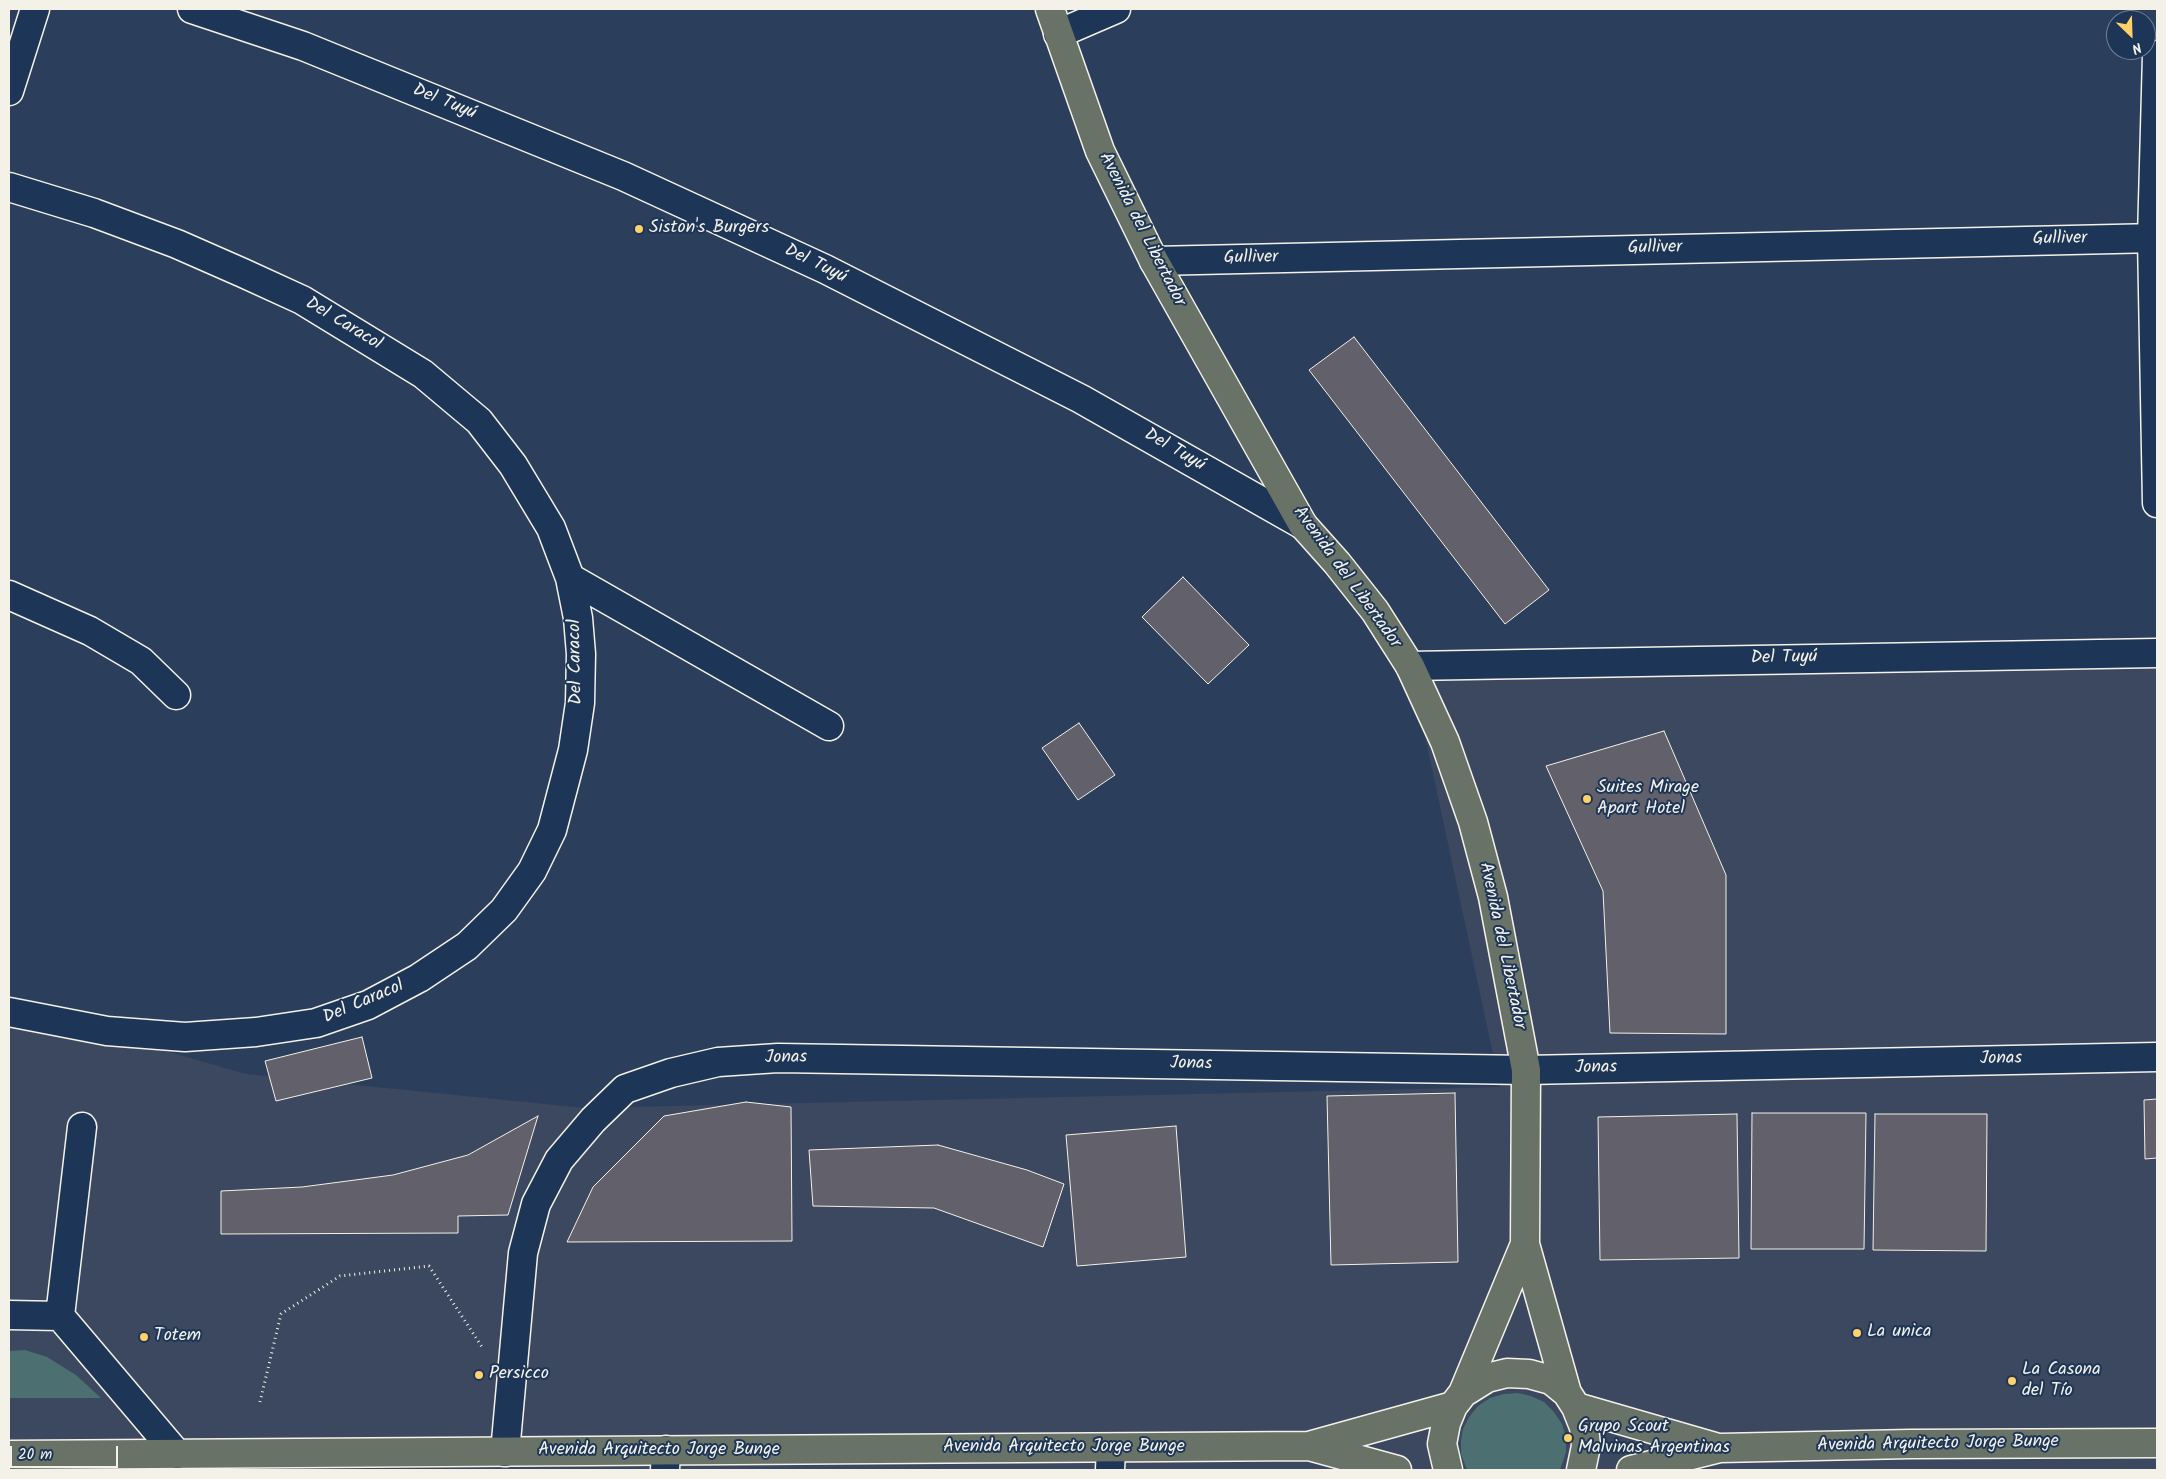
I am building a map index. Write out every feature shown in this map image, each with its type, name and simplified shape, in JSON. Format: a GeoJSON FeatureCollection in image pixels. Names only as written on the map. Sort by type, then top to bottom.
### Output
{"type":"FeatureCollection","features":[{"type":"Feature","properties":{"kind":"main road","name":"Avenida del Libertador"},"geometry":{"type":"LineString","coordinates":[[1050,9],[1100,150],[1154,261],[1303,525],[1337,563],[1375,611],[1410,666],[1444,742],[1473,822],[1493,897],[1526,1070],[1525,1244],[1572,1400],[1584,1427],[1586,1446],[1581,1470]]}},
{"type":"Feature","properties":{"kind":"main road","name":"Avenida del Libertador"},"geometry":{"type":"LineString","coordinates":[[1448,1470],[1442,1444],[1446,1423],[1458,1400],[1525,1244]]}},
{"type":"Feature","properties":{"kind":"main road","name":"Avenida Arquitecto Jorge Bunge"},"geometry":{"type":"LineString","coordinates":[[9,1455],[177,1454],[311,1462],[504,1452],[666,1460],[1110,1459],[1309,1446],[1458,1400],[1487,1378],[1507,1373],[1529,1374],[1551,1380],[1572,1400],[1720,1448]]}},
{"type":"Feature","properties":{"kind":"main road","name":"Avenida Arquitecto Jorge Bunge"},"geometry":{"type":"LineString","coordinates":[[1631,1470],[1720,1448],[1910,1444],[2157,1443]]}},
{"type":"Feature","properties":{"kind":"main road","name":"Avenida Arquitecto Jorge Bunge"},"geometry":{"type":"LineString","coordinates":[[1309,1446],[1397,1470]]}},
{"type":"Feature","properties":{"kind":"street"},"geometry":{"type":"LineString","coordinates":[[9,91],[35,9]]}},
{"type":"Feature","properties":{"kind":"street","name":"Del Tuyú"},"geometry":{"type":"LineString","coordinates":[[192,9],[302,46],[614,172],[825,269],[1082,399],[1303,525]]}},
{"type":"Feature","properties":{"kind":"street"},"geometry":{"type":"LineString","coordinates":[[1058,34],[1116,9]]}},
{"type":"Feature","properties":{"kind":"street"},"geometry":{"type":"LineString","coordinates":[[2157,55],[2154,238],[2157,503]]}},
{"type":"Feature","properties":{"kind":"street","name":"Del Caracol"},"geometry":{"type":"LineString","coordinates":[[9,188],[94,213],[177,244],[243,273],[302,300],[423,374],[479,421],[513,465],[551,528],[570,578],[578,618],[581,654],[580,704],[573,750],[552,830],[532,871],[504,910],[466,946],[419,978],[368,1005],[316,1023],[256,1032],[185,1037],[107,1031],[9,1012]]}},
{"type":"Feature","properties":{"kind":"street","name":"Gulliver"},"geometry":{"type":"LineString","coordinates":[[1154,261],[2154,238]]}},
{"type":"Feature","properties":{"kind":"street"},"geometry":{"type":"LineString","coordinates":[[570,578],[829,726]]}},
{"type":"Feature","properties":{"kind":"street"},"geometry":{"type":"LineString","coordinates":[[9,595],[90,631],[141,661],[176,695]]}},
{"type":"Feature","properties":{"kind":"street","name":"Del Tuyú"},"geometry":{"type":"LineString","coordinates":[[1410,666],[2157,653]]}},
{"type":"Feature","properties":{"kind":"street","name":"Jonas"},"geometry":{"type":"LineString","coordinates":[[504,1452],[523,1253],[536,1204],[559,1160],[593,1120],[625,1089],[671,1073],[718,1062],[778,1058],[1526,1070],[2157,1057]]}},
{"type":"Feature","properties":{"kind":"street"},"geometry":{"type":"LineString","coordinates":[[82,1127],[60,1316],[177,1454]]}},
{"type":"Feature","properties":{"kind":"street"},"geometry":{"type":"LineString","coordinates":[[9,1315],[60,1316]]}},
{"type":"Feature","properties":{"kind":"path"},"geometry":{"type":"LineString","coordinates":[[260,1402],[281,1314],[340,1276],[429,1266],[483,1349]]}},
{"type":"Feature","properties":{"kind":"shaded area"},"geometry":{"type":"Polygon","coordinates":[[[2157,651],[2157,1470],[9,1470],[9,1006],[246,1074],[585,1108],[1500,1087],[1410,666],[2157,651]]]}},
{"type":"Feature","properties":{"kind":"green space"},"geometry":{"type":"Polygon","coordinates":[[[25,1350],[47,1357],[76,1375],[101,1398],[9,1398],[9,1351],[25,1350]]]}},
{"type":"Feature","properties":{"kind":"green space"},"geometry":{"type":"Polygon","coordinates":[[[1518,1393],[1544,1402],[1562,1424],[1566,1437],[1566,1452],[1560,1470],[1467,1470],[1461,1454],[1461,1441],[1463,1429],[1469,1417],[1478,1406],[1490,1398],[1518,1393]]]}},
{"type":"Feature","properties":{"kind":"building"},"geometry":{"type":"Polygon","coordinates":[[[1354,337],[1549,590],[1505,624],[1309,370],[1354,337]]]}},
{"type":"Feature","properties":{"kind":"building"},"geometry":{"type":"Polygon","coordinates":[[[1183,577],[1249,645],[1208,684],[1142,617],[1183,577]]]}},
{"type":"Feature","properties":{"kind":"building"},"geometry":{"type":"Polygon","coordinates":[[[1079,723],[1115,775],[1078,800],[1042,748],[1079,723]]]}},
{"type":"Feature","properties":{"kind":"building"},"geometry":{"type":"Polygon","coordinates":[[[1664,731],[1726,875],[1726,1034],[1610,1033],[1603,891],[1546,766],[1664,731]]]}},
{"type":"Feature","properties":{"kind":"building"},"geometry":{"type":"Polygon","coordinates":[[[362,1037],[372,1078],[276,1101],[265,1061],[362,1037]]]}},
{"type":"Feature","properties":{"kind":"building"},"geometry":{"type":"Polygon","coordinates":[[[1455,1093],[1458,1262],[1331,1265],[1327,1096],[1455,1093]]]}},
{"type":"Feature","properties":{"kind":"building"},"geometry":{"type":"Polygon","coordinates":[[[2157,1099],[2157,1158],[2145,1159],[2144,1100],[2157,1099]]]}},
{"type":"Feature","properties":{"kind":"building"},"geometry":{"type":"Polygon","coordinates":[[[746,1102],[791,1107],[792,1241],[567,1242],[593,1187],[664,1116],[746,1102]]]}},
{"type":"Feature","properties":{"kind":"building"},"geometry":{"type":"Polygon","coordinates":[[[1752,1113],[1866,1113],[1864,1249],[1751,1249],[1752,1113]]]}},
{"type":"Feature","properties":{"kind":"building"},"geometry":{"type":"Polygon","coordinates":[[[1737,1114],[1739,1258],[1600,1260],[1598,1117],[1737,1114]]]}},
{"type":"Feature","properties":{"kind":"building"},"geometry":{"type":"Polygon","coordinates":[[[1875,1114],[1987,1114],[1986,1251],[1873,1250],[1875,1114]]]}},
{"type":"Feature","properties":{"kind":"building"},"geometry":{"type":"Polygon","coordinates":[[[538,1116],[508,1215],[458,1216],[458,1233],[221,1234],[221,1191],[302,1187],[393,1175],[468,1155],[538,1116]]]}},
{"type":"Feature","properties":{"kind":"building"},"geometry":{"type":"Polygon","coordinates":[[[1176,1126],[1186,1257],[1077,1266],[1066,1135],[1176,1126]]]}},
{"type":"Feature","properties":{"kind":"building"},"geometry":{"type":"Polygon","coordinates":[[[938,1145],[1027,1170],[1064,1184],[1043,1247],[934,1208],[813,1206],[809,1150],[938,1145]]]}},
{"type":"Feature","properties":{"kind":"place","name":"Siston's Burgers"},"geometry":{"type":"Point","coordinates":[639,229]}},
{"type":"Feature","properties":{"kind":"place","name":"Suites Mirage Apart Hotel"},"geometry":{"type":"Point","coordinates":[1587,799]}},
{"type":"Feature","properties":{"kind":"place","name":"La unica"},"geometry":{"type":"Point","coordinates":[1857,1333]}},
{"type":"Feature","properties":{"kind":"place","name":"Totem"},"geometry":{"type":"Point","coordinates":[144,1337]}},
{"type":"Feature","properties":{"kind":"place","name":"Persicco"},"geometry":{"type":"Point","coordinates":[479,1375]}},
{"type":"Feature","properties":{"kind":"place","name":"La Casona del Tío"},"geometry":{"type":"Point","coordinates":[2012,1381]}},
{"type":"Feature","properties":{"kind":"place","name":"Grupo Scout Malvinas Argentinas"},"geometry":{"type":"Point","coordinates":[1568,1438]}}]}
